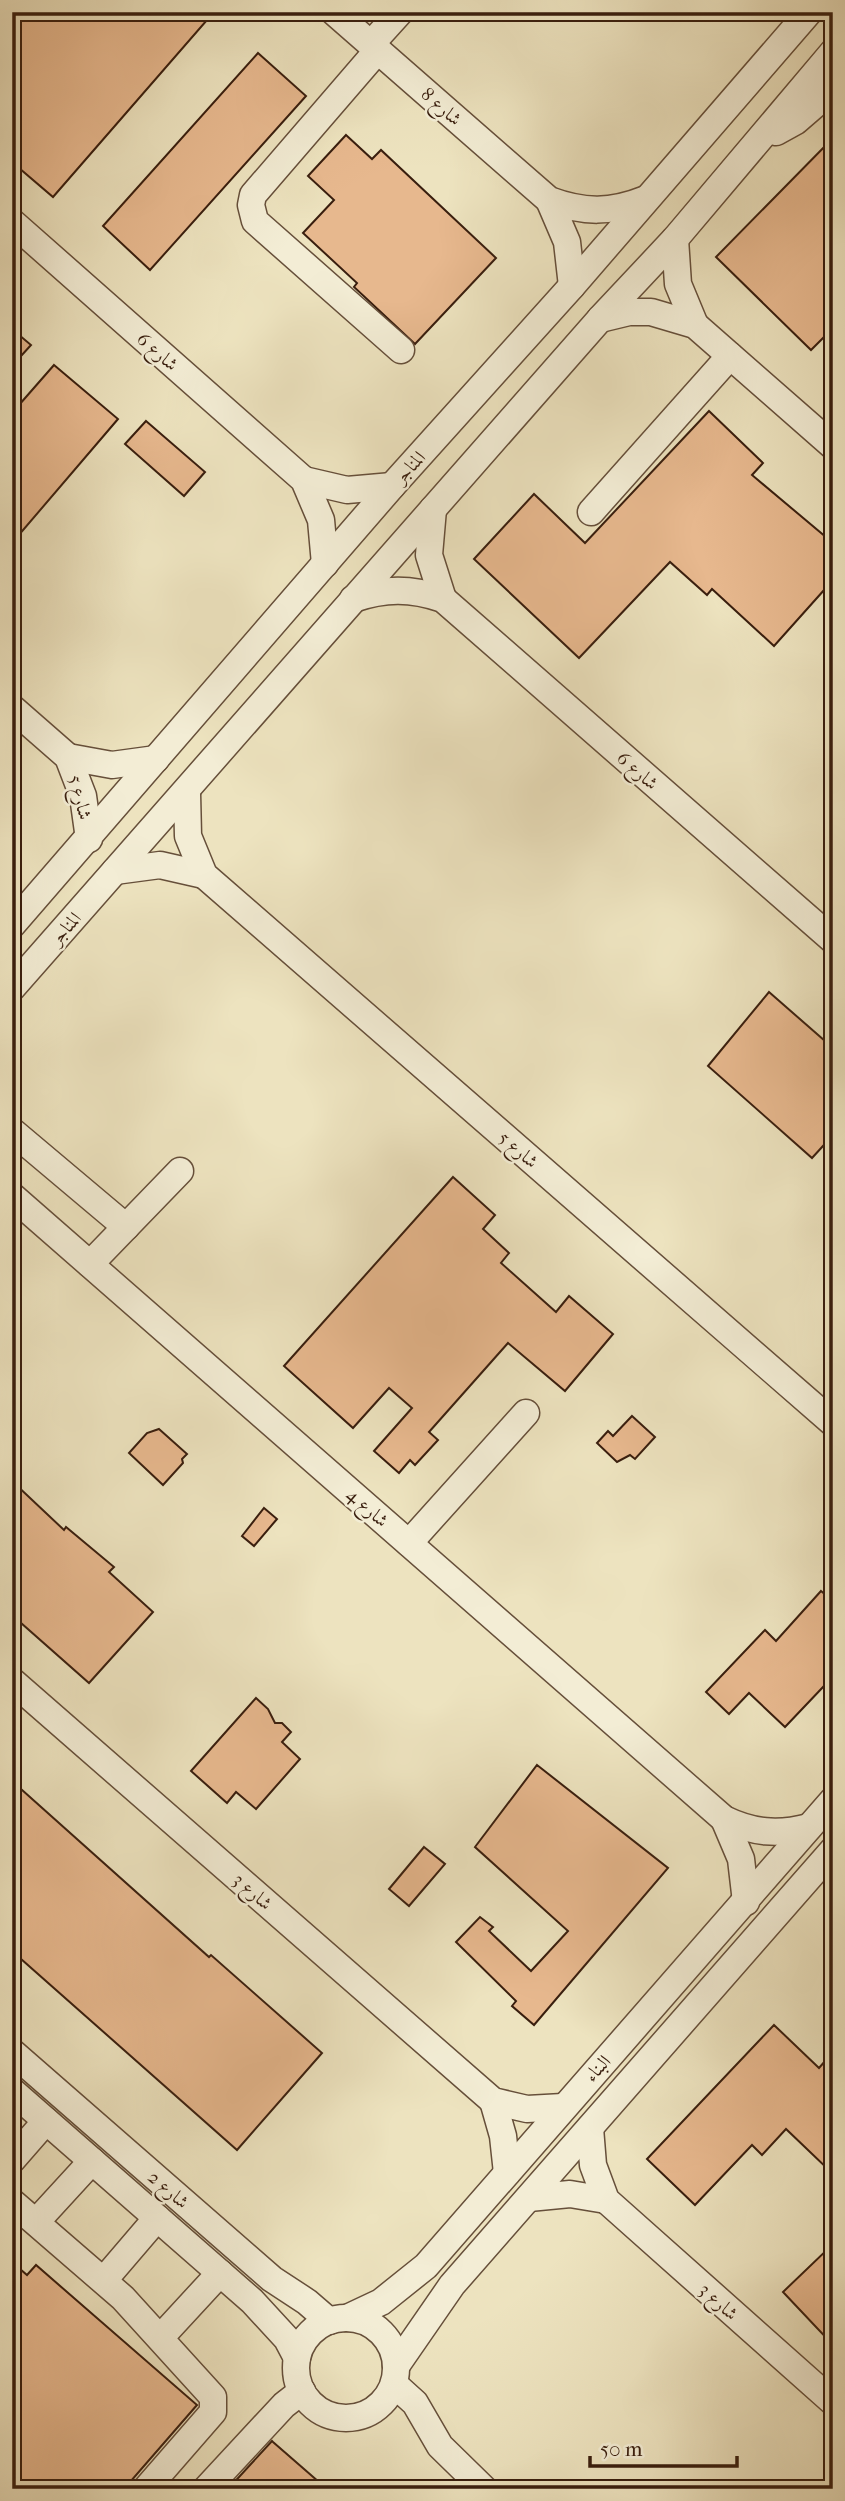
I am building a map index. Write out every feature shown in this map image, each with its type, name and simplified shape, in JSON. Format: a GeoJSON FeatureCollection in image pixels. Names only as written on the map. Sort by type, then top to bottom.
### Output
{"type":"FeatureCollection","features":[{"type":"Feature","properties":{"kind":"street","name":"شارع 8"},"geometry":{"type":"LineString","coordinates":[[334,12],[549,200],[573,209],[598,211],[623,208],[646,199]]}},
{"type":"Feature","properties":{"kind":"street"},"geometry":{"type":"LineString","coordinates":[[400,12],[375,47],[253,195],[251,205],[255,221],[401,350]]}},
{"type":"Feature","properties":{"kind":"street"},"geometry":{"type":"LineString","coordinates":[[783,46],[789,12]]}},
{"type":"Feature","properties":{"kind":"street","name":"المناجر"},"geometry":{"type":"LineString","coordinates":[[12,925],[392,486],[783,46],[809,12]]}},
{"type":"Feature","properties":{"kind":"street","name":"المناجر"},"geometry":{"type":"LineString","coordinates":[[12,988],[187,793],[353,599],[600,319],[675,239],[833,51]]}},
{"type":"Feature","properties":{"kind":"street","name":"المناجر"},"geometry":{"type":"LineString","coordinates":[[756,143],[796,121],[833,89]]}},
{"type":"Feature","properties":{"kind":"street","name":"شارع 8"},"geometry":{"type":"LineString","coordinates":[[549,200],[566,242],[572,286]]}},
{"type":"Feature","properties":{"kind":"street","name":"شارع 6"},"geometry":{"type":"LineString","coordinates":[[12,222],[304,480],[321,520],[325,564]]}},
{"type":"Feature","properties":{"kind":"street"},"geometry":{"type":"LineString","coordinates":[[675,239],[678,284],[695,326]]}},
{"type":"Feature","properties":{"kind":"street"},"geometry":{"type":"LineString","coordinates":[[600,319],[629,312],[651,312],[695,326],[833,446]]}},
{"type":"Feature","properties":{"kind":"street"},"geometry":{"type":"LineString","coordinates":[[591,512],[730,356]]}},
{"type":"Feature","properties":{"kind":"street","name":"شارع 6"},"geometry":{"type":"LineString","coordinates":[[304,480],[348,490],[392,486]]}},
{"type":"Feature","properties":{"kind":"street"},"geometry":{"type":"LineString","coordinates":[[433,509],[429,555],[443,599]]}},
{"type":"Feature","properties":{"kind":"street","name":"شارع 6"},"geometry":{"type":"LineString","coordinates":[[353,599],[398,589],[443,599],[833,940]]}},
{"type":"Feature","properties":{"kind":"street","name":"شارع 5"},"geometry":{"type":"LineString","coordinates":[[12,708],[68,757],[83,796],[89,839]]}},
{"type":"Feature","properties":{"kind":"street","name":"شارع 5"},"geometry":{"type":"LineString","coordinates":[[68,757],[112,765],[156,759]]}},
{"type":"Feature","properties":{"kind":"street","name":"شارع 5"},"geometry":{"type":"LineString","coordinates":[[187,793],[188,836],[204,875],[833,1423]]}},
{"type":"Feature","properties":{"kind":"street","name":"شارع 5"},"geometry":{"type":"LineString","coordinates":[[115,871],[160,865],[204,875]]}},
{"type":"Feature","properties":{"kind":"street"},"geometry":{"type":"LineString","coordinates":[[12,1130],[126,1227]]}},
{"type":"Feature","properties":{"kind":"street"},"geometry":{"type":"LineString","coordinates":[[90,1264],[180,1171]]}},
{"type":"Feature","properties":{"kind":"street","name":"شارع 4"},"geometry":{"type":"LineString","coordinates":[[12,1196],[724,1819],[744,1828],[766,1833],[809,1827]]}},
{"type":"Feature","properties":{"kind":"street"},"geometry":{"type":"LineString","coordinates":[[409,1543],[526,1413]]}},
{"type":"Feature","properties":{"kind":"street","name":"شارع 3"},"geometry":{"type":"LineString","coordinates":[[12,1681],[493,2101],[527,2109],[563,2107]]}},
{"type":"Feature","properties":{"kind":"street","name":"البناء"},"geometry":{"type":"LineString","coordinates":[[338,2320],[381,2302],[426,2266],[833,1800]]}},
{"type":"Feature","properties":{"kind":"street","name":"شارع 4"},"geometry":{"type":"LineString","coordinates":[[724,1819],[741,1859],[746,1902]]}},
{"type":"Feature","properties":{"kind":"street","name":"البناء"},"geometry":{"type":"LineString","coordinates":[[395,2375],[452,2285],[833,1850]]}},
{"type":"Feature","properties":{"kind":"street","name":"شارع 2"},"geometry":{"type":"LineString","coordinates":[[12,2052],[272,2279],[338,2320]]}},
{"type":"Feature","properties":{"kind":"street","name":"شارع 2"},"geometry":{"type":"LineString","coordinates":[[12,2091],[252,2301],[287,2339],[298,2358]]}},
{"type":"Feature","properties":{"kind":"street"},"geometry":{"type":"LineString","coordinates":[[493,2101],[503,2136],[508,2173]]}},
{"type":"Feature","properties":{"kind":"street"},"geometry":{"type":"LineString","coordinates":[[12,2160],[46,2121]]}},
{"type":"Feature","properties":{"kind":"street","name":"شارع 3"},"geometry":{"type":"LineString","coordinates":[[590,2128],[593,2165],[606,2200],[833,2402]]}},
{"type":"Feature","properties":{"kind":"street"},"geometry":{"type":"LineString","coordinates":[[37,2221],[92,2161]]}},
{"type":"Feature","properties":{"kind":"street"},"geometry":{"type":"LineString","coordinates":[[528,2198],[570,2194],[606,2200]]}},
{"type":"Feature","properties":{"kind":"street"},"geometry":{"type":"LineString","coordinates":[[12,2202],[104,2280],[161,2337],[213,2397],[214,2407],[146,2489]]}},
{"type":"Feature","properties":{"kind":"street"},"geometry":{"type":"LineString","coordinates":[[104,2280],[157,2218]]}},
{"type":"Feature","properties":{"kind":"street"},"geometry":{"type":"LineString","coordinates":[[161,2337],[220,2273]]}},
{"type":"Feature","properties":{"kind":"street"},"geometry":{"type":"LineString","coordinates":[[338,2320],[375,2328],[393,2351],[395,2375],[386,2399],[374,2410],[359,2417],[342,2418],[326,2414],[312,2404],[302,2391],[297,2375],[298,2358],[304,2342],[315,2329],[338,2320]]}},
{"type":"Feature","properties":{"kind":"street"},"geometry":{"type":"LineString","coordinates":[[395,2375],[440,2446],[484,2489]]}},
{"type":"Feature","properties":{"kind":"street"},"geometry":{"type":"LineString","coordinates":[[206,2489],[284,2406],[302,2391]]}},
{"type":"Feature","properties":{"kind":"building"},"geometry":{"type":"Polygon","coordinates":[[[12,12],[214,12],[53,197],[12,162],[12,12]]]}},
{"type":"Feature","properties":{"kind":"building"},"geometry":{"type":"Polygon","coordinates":[[[258,53],[306,96],[150,270],[103,226],[258,53]]]}},
{"type":"Feature","properties":{"kind":"building"},"geometry":{"type":"Polygon","coordinates":[[[346,135],[372,159],[381,150],[496,258],[415,344],[354,287],[357,283],[303,233],[334,200],[308,176],[346,135]]]}},
{"type":"Feature","properties":{"kind":"building"},"geometry":{"type":"Polygon","coordinates":[[[833,138],[833,328],[811,350],[716,257],[833,138]]]}},
{"type":"Feature","properties":{"kind":"building"},"geometry":{"type":"Polygon","coordinates":[[[12,329],[31,345],[12,366],[12,329]]]}},
{"type":"Feature","properties":{"kind":"building"},"geometry":{"type":"Polygon","coordinates":[[[54,365],[118,419],[12,543],[12,413],[54,365]]]}},
{"type":"Feature","properties":{"kind":"building"},"geometry":{"type":"Polygon","coordinates":[[[709,411],[763,463],[752,475],[833,543],[833,580],[774,646],[712,589],[707,595],[670,562],[579,658],[474,559],[534,494],[585,543],[709,411]]]}},
{"type":"Feature","properties":{"kind":"building"},"geometry":{"type":"Polygon","coordinates":[[[146,421],[205,472],[184,496],[125,444],[146,421]]]}},
{"type":"Feature","properties":{"kind":"building"},"geometry":{"type":"Polygon","coordinates":[[[769,992],[833,1048],[833,1135],[812,1158],[708,1066],[769,992]]]}},
{"type":"Feature","properties":{"kind":"building"},"geometry":{"type":"Polygon","coordinates":[[[453,1177],[495,1215],[483,1229],[509,1253],[501,1263],[556,1312],[569,1296],[613,1334],[565,1391],[508,1343],[429,1432],[438,1440],[415,1465],[410,1460],[399,1473],[374,1451],[412,1408],[389,1388],[353,1428],[284,1366],[453,1177]]]}},
{"type":"Feature","properties":{"kind":"building"},"geometry":{"type":"Polygon","coordinates":[[[632,1416],[655,1437],[635,1459],[630,1455],[617,1462],[597,1443],[608,1431],[613,1436],[632,1416]]]}},
{"type":"Feature","properties":{"kind":"building"},"geometry":{"type":"Polygon","coordinates":[[[159,1429],[187,1454],[182,1459],[183,1463],[163,1485],[129,1453],[147,1433],[159,1429]]]}},
{"type":"Feature","properties":{"kind":"building"},"geometry":{"type":"Polygon","coordinates":[[[12,1481],[64,1530],[66,1527],[114,1567],[109,1572],[153,1612],[89,1683],[12,1615],[12,1481]]]}},
{"type":"Feature","properties":{"kind":"building"},"geometry":{"type":"Polygon","coordinates":[[[264,1508],[277,1519],[254,1546],[242,1536],[264,1508]]]}},
{"type":"Feature","properties":{"kind":"building"},"geometry":{"type":"Polygon","coordinates":[[[821,1591],[833,1601],[833,1694],[824,1686],[785,1727],[749,1693],[729,1714],[706,1692],[765,1630],[776,1641],[821,1591]]]}},
{"type":"Feature","properties":{"kind":"building"},"geometry":{"type":"Polygon","coordinates":[[[256,1698],[268,1709],[275,1723],[282,1723],[291,1732],[282,1742],[300,1759],[256,1809],[236,1792],[227,1803],[191,1771],[256,1698]]]}},
{"type":"Feature","properties":{"kind":"building"},"geometry":{"type":"Polygon","coordinates":[[[537,1765],[668,1868],[534,2025],[512,2006],[516,2001],[456,1942],[480,1917],[493,1927],[489,1931],[531,1971],[568,1931],[475,1847],[537,1765]]]}},
{"type":"Feature","properties":{"kind":"building"},"geometry":{"type":"Polygon","coordinates":[[[12,1781],[209,1957],[211,1955],[322,2053],[237,2150],[12,1951],[12,1781]]]}},
{"type":"Feature","properties":{"kind":"building"},"geometry":{"type":"Polygon","coordinates":[[[424,1847],[445,1864],[409,1906],[389,1889],[424,1847]]]}},
{"type":"Feature","properties":{"kind":"building"},"geometry":{"type":"Polygon","coordinates":[[[774,2025],[819,2068],[833,2052],[833,2174],[786,2129],[762,2155],[752,2145],[695,2205],[647,2159],[774,2025]]]}},
{"type":"Feature","properties":{"kind":"building"},"geometry":{"type":"Polygon","coordinates":[[[833,2244],[833,2345],[783,2292],[833,2244]]]}},
{"type":"Feature","properties":{"kind":"building"},"geometry":{"type":"Polygon","coordinates":[[[12,2262],[27,2275],[36,2265],[197,2405],[124,2489],[12,2489],[12,2262]]]}},
{"type":"Feature","properties":{"kind":"building"},"geometry":{"type":"Polygon","coordinates":[[[273,2442],[327,2489],[228,2489],[273,2442]]]}}]}
